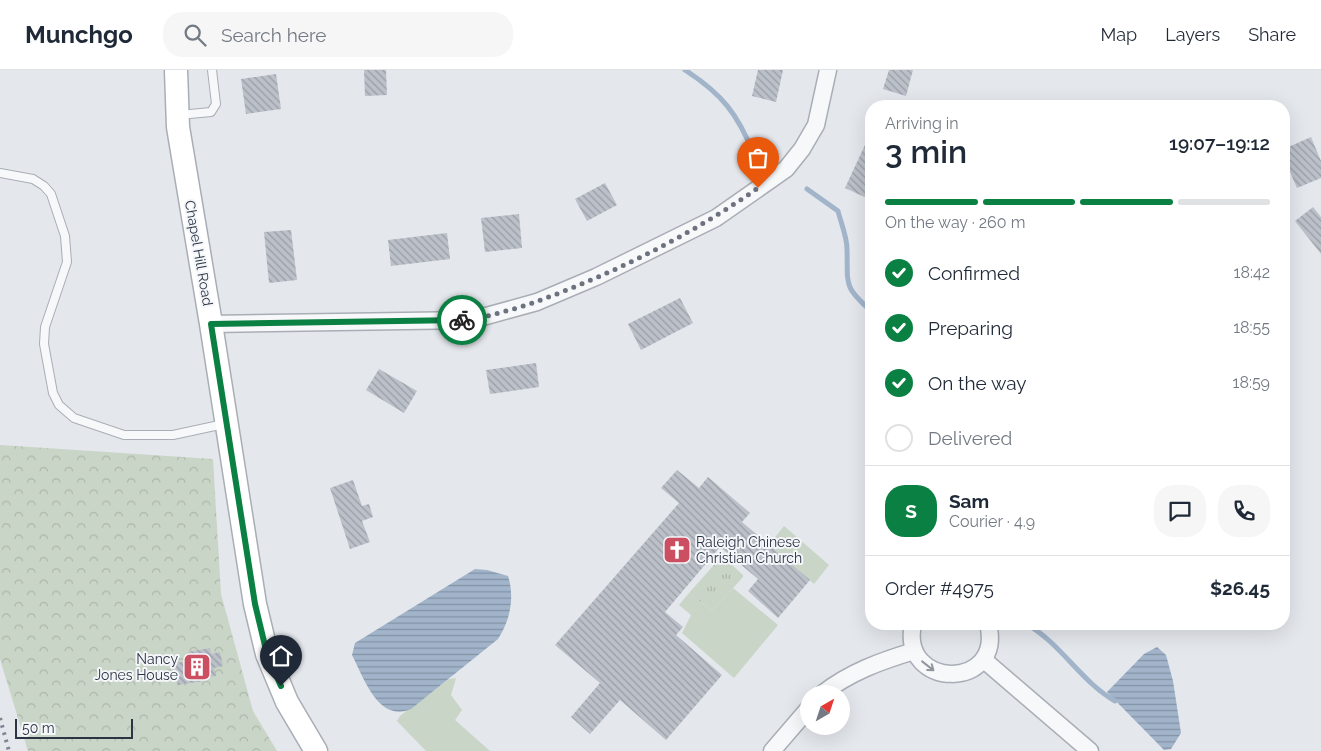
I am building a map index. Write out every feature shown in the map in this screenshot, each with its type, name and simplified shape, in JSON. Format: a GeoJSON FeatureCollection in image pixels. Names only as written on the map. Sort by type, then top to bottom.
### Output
{"type":"FeatureCollection","features":[{"type":"Feature","properties":{"kind":"main road","name":"Chapel Hill Road"},"geometry":{"type":"LineString","coordinates":[[176,70],[177,115],[255,604],[267,654],[288,702],[316,751]]}},
{"type":"Feature","properties":{"kind":"street"},"geometry":{"type":"LineString","coordinates":[[211,324],[472,320],[536,302],[596,277],[716,218],[786,169],[802,149],[816,125],[828,70]]}},
{"type":"Feature","properties":{"kind":"street"},"geometry":{"type":"LineString","coordinates":[[912,630],[914,651],[925,665],[944,674],[969,671],[984,660],[990,642],[989,630]]}},
{"type":"Feature","properties":{"kind":"street"},"geometry":{"type":"LineString","coordinates":[[836,685],[852,674],[914,651]]}},
{"type":"Feature","properties":{"kind":"street"},"geometry":{"type":"LineString","coordinates":[[984,660],[1090,751]]}},
{"type":"Feature","properties":{"kind":"street"},"geometry":{"type":"LineString","coordinates":[[772,751],[800,718]]}},
{"type":"Feature","properties":{"kind":"lane"},"geometry":{"type":"LineString","coordinates":[[177,115],[211,112],[216,104],[212,70]]}},
{"type":"Feature","properties":{"kind":"lane"},"geometry":{"type":"LineString","coordinates":[[0,173],[33,179],[44,186],[51,194],[65,236],[67,262],[45,327],[44,344],[54,393],[59,405],[74,418],[124,435],[172,435],[227,424]]}},
{"type":"Feature","properties":{"kind":"green space"},"geometry":{"type":"Polygon","coordinates":[[[0,445],[213,459],[221,594],[253,711],[277,751],[28,751],[0,659],[0,445]]]}},
{"type":"Feature","properties":{"kind":"green space"},"geometry":{"type":"Polygon","coordinates":[[[784,526],[829,565],[814,584],[769,545],[784,526]]]}},
{"type":"Feature","properties":{"kind":"green space"},"geometry":{"type":"Polygon","coordinates":[[[722,556],[743,577],[712,611],[689,593],[722,556]]]}},
{"type":"Feature","properties":{"kind":"green space"},"geometry":{"type":"Polygon","coordinates":[[[733,588],[778,625],[734,678],[682,633],[691,615],[679,605],[689,593],[712,611],[733,588]]]}},
{"type":"Feature","properties":{"kind":"green space"},"geometry":{"type":"Polygon","coordinates":[[[456,678],[451,695],[462,710],[455,720],[490,751],[426,751],[397,721],[400,716],[449,679],[456,678]]]}},
{"type":"Feature","properties":{"kind":"water"},"geometry":{"type":"Polygon","coordinates":[[[475,569],[487,570],[508,576],[511,592],[510,609],[506,625],[498,639],[411,709],[399,712],[390,710],[381,704],[367,686],[352,655],[355,643],[475,569]]]}},
{"type":"Feature","properties":{"kind":"water"},"geometry":{"type":"Polygon","coordinates":[[[1157,647],[1166,655],[1173,681],[1181,733],[1171,749],[1164,750],[1107,692],[1144,654],[1157,647]]]}},
{"type":"Feature","properties":{"kind":"building"},"geometry":{"type":"Polygon","coordinates":[[[364,70],[386,70],[387,95],[365,96],[364,70]]]}},
{"type":"Feature","properties":{"kind":"building"},"geometry":{"type":"Polygon","coordinates":[[[758,70],[783,70],[776,102],[752,96],[758,70]]]}},
{"type":"Feature","properties":{"kind":"building"},"geometry":{"type":"Polygon","coordinates":[[[889,70],[913,70],[906,96],[883,89],[889,70]]]}},
{"type":"Feature","properties":{"kind":"building"},"geometry":{"type":"Polygon","coordinates":[[[276,74],[281,109],[246,114],[241,79],[276,74]]]}},
{"type":"Feature","properties":{"kind":"building"},"geometry":{"type":"Polygon","coordinates":[[[1311,137],[1321,161],[1321,178],[1297,188],[1290,172],[1290,146],[1311,137]]]}},
{"type":"Feature","properties":{"kind":"building"},"geometry":{"type":"Polygon","coordinates":[[[865,145],[865,197],[845,188],[865,145]]]}},
{"type":"Feature","properties":{"kind":"building"},"geometry":{"type":"Polygon","coordinates":[[[605,183],[617,205],[587,221],[575,199],[605,183]]]}},
{"type":"Feature","properties":{"kind":"building"},"geometry":{"type":"Polygon","coordinates":[[[1313,207],[1321,217],[1321,254],[1295,221],[1313,207]]]}},
{"type":"Feature","properties":{"kind":"building"},"geometry":{"type":"Polygon","coordinates":[[[519,214],[522,248],[485,252],[481,218],[519,214]]]}},
{"type":"Feature","properties":{"kind":"building"},"geometry":{"type":"Polygon","coordinates":[[[291,230],[297,280],[269,283],[264,232],[291,230]]]}},
{"type":"Feature","properties":{"kind":"building"},"geometry":{"type":"Polygon","coordinates":[[[447,233],[450,259],[391,266],[388,240],[447,233]]]}},
{"type":"Feature","properties":{"kind":"building"},"geometry":{"type":"Polygon","coordinates":[[[680,298],[693,323],[641,350],[628,324],[680,298]]]}},
{"type":"Feature","properties":{"kind":"building"},"geometry":{"type":"Polygon","coordinates":[[[536,363],[539,387],[490,394],[486,370],[536,363]]]}},
{"type":"Feature","properties":{"kind":"building"},"geometry":{"type":"Polygon","coordinates":[[[379,369],[417,391],[404,413],[366,390],[379,369]]]}},
{"type":"Feature","properties":{"kind":"building"},"geometry":{"type":"Polygon","coordinates":[[[677,470],[699,488],[708,477],[750,513],[742,522],[810,580],[778,618],[748,591],[758,579],[720,547],[665,612],[683,627],[676,635],[722,675],[666,740],[620,700],[590,734],[571,717],[600,683],[555,645],[679,503],[661,488],[677,470]]]}},
{"type":"Feature","properties":{"kind":"building"},"geometry":{"type":"Polygon","coordinates":[[[353,480],[362,506],[369,504],[373,517],[362,521],[370,542],[350,549],[330,488],[353,480]]]}},
{"type":"Feature","properties":{"kind":"building","name":"Nancy Jones House"},"geometry":{"type":"Polygon","coordinates":[[[210,648],[211,654],[220,652],[223,666],[214,668],[216,676],[202,678],[203,681],[178,685],[175,663],[189,661],[188,652],[210,648]]]}},
{"type":"Feature","properties":{"kind":"waterway"},"geometry":{"type":"LineString","coordinates":[[685,70],[709,88],[727,106],[742,128],[754,155],[763,159]]}},
{"type":"Feature","properties":{"kind":"waterway"},"geometry":{"type":"LineString","coordinates":[[807,189],[838,211],[847,244],[849,284],[851,290],[865,305]]}},
{"type":"Feature","properties":{"kind":"waterway"},"geometry":{"type":"LineString","coordinates":[[1035,630],[1103,693],[1115,701]]}},
{"type":"Feature","properties":{"kind":"railway"},"geometry":{"type":"LineString","coordinates":[[0,718],[9,751]]}},
{"type":"Feature","properties":{"kind":"way so far"},"geometry":{"type":"LineString","coordinates":[[462,320],[472,320],[536,302],[596,277],[716,218],[758,188]]}},
{"type":"Feature","properties":{"kind":"place","name":"Raleigh Chinese Christian Church"},"geometry":{"type":"Point","coordinates":[677,550]}},
{"type":"Feature","properties":{"kind":"place","name":"Nancy Jones House"},"geometry":{"type":"Point","coordinates":[197,667]}},
{"type":"Feature","properties":{"kind":"route"},"geometry":{"type":"LineString","coordinates":[[281,686],[267,654],[255,604],[211,324],[462,320]]}}]}
